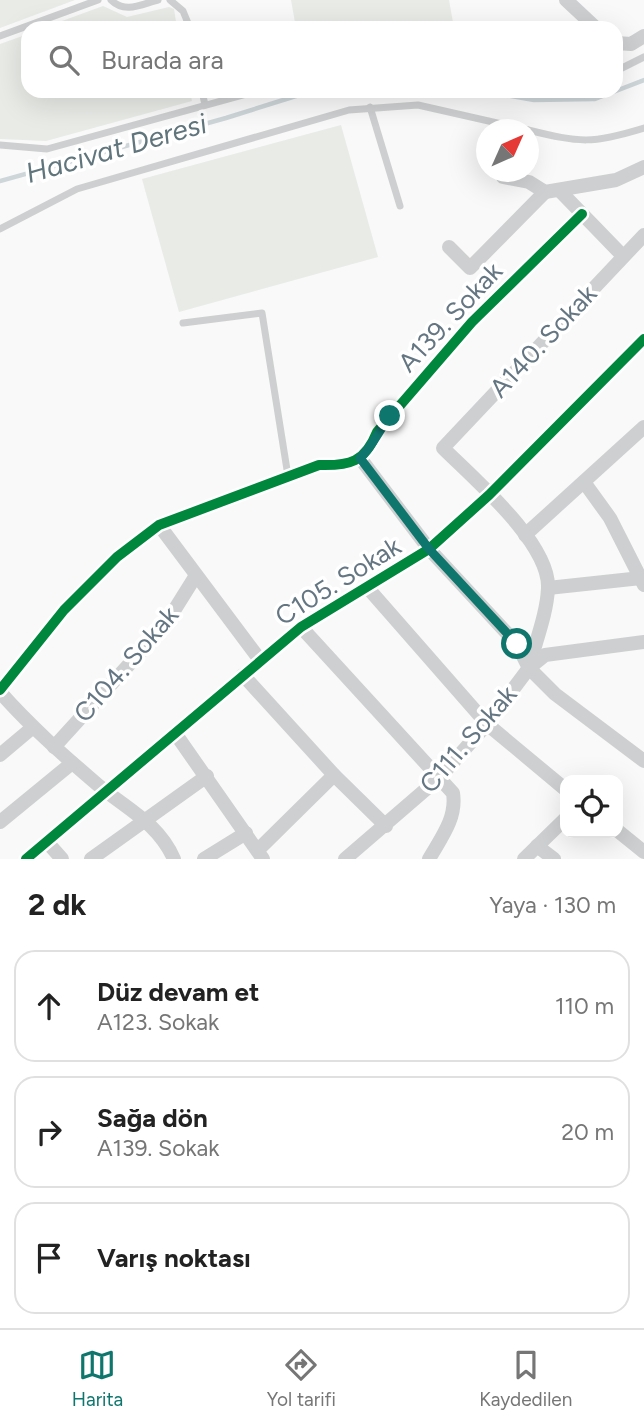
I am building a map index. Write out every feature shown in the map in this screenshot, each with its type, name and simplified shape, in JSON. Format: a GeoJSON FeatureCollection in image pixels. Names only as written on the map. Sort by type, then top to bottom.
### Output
{"type":"FeatureCollection","features":[{"type":"Feature","properties":{"kind":"street"},"geometry":{"type":"LineString","coordinates":[[566,0],[588,21]]}},
{"type":"Feature","properties":{"kind":"street"},"geometry":{"type":"LineString","coordinates":[[623,43],[631,44],[644,36]]}},
{"type":"Feature","properties":{"kind":"street"},"geometry":{"type":"LineString","coordinates":[[449,247],[470,268],[552,191],[616,180],[644,167]]}},
{"type":"Feature","properties":{"kind":"street"},"geometry":{"type":"LineString","coordinates":[[529,182],[552,191],[582,215],[623,256]]}},
{"type":"Feature","properties":{"kind":"street","name":"A139. Sokak"},"geometry":{"type":"LineString","coordinates":[[360,458],[371,448],[377,432],[472,322],[582,215]]}},
{"type":"Feature","properties":{"kind":"street","name":"A140. Sokak"},"geometry":{"type":"LineString","coordinates":[[489,495],[443,448],[644,235]]}},
{"type":"Feature","properties":{"kind":"street","name":"C105. Sokak"},"geometry":{"type":"LineString","coordinates":[[26,859],[301,627],[429,549],[489,495],[644,339]]}},
{"type":"Feature","properties":{"kind":"street"},"geometry":{"type":"LineString","coordinates":[[525,535],[644,427]]}},
{"type":"Feature","properties":{"kind":"street"},"geometry":{"type":"LineString","coordinates":[[174,859],[167,843],[146,819],[106,791],[32,728],[0,691],[64,610],[117,557],[159,525],[319,465],[342,466],[360,458],[429,549],[517,644],[529,667],[555,694],[644,761]]}},
{"type":"Feature","properties":{"kind":"street"},"geometry":{"type":"LineString","coordinates":[[548,588],[643,581],[610,518],[584,482]]}},
{"type":"Feature","properties":{"kind":"street"},"geometry":{"type":"LineString","coordinates":[[489,495],[525,535],[543,563],[548,588],[529,667]]}},
{"type":"Feature","properties":{"kind":"street"},"geometry":{"type":"LineString","coordinates":[[159,525],[195,577],[260,660]]}},
{"type":"Feature","properties":{"kind":"street","name":"C104. Sokak"},"geometry":{"type":"LineString","coordinates":[[54,747],[165,625],[195,577]]}},
{"type":"Feature","properties":{"kind":"street"},"geometry":{"type":"LineString","coordinates":[[367,587],[487,724],[560,785]]}},
{"type":"Feature","properties":{"kind":"street"},"geometry":{"type":"LineString","coordinates":[[301,627],[453,793],[455,807],[429,859]]}},
{"type":"Feature","properties":{"kind":"street","name":"C111. Sokak"},"geometry":{"type":"LineString","coordinates":[[345,859],[439,778],[487,724],[529,667],[545,655],[644,642]]}},
{"type":"Feature","properties":{"kind":"street"},"geometry":{"type":"LineString","coordinates":[[243,675],[334,775],[386,826]]}},
{"type":"Feature","properties":{"kind":"street"},"geometry":{"type":"LineString","coordinates":[[0,755],[32,728]]}},
{"type":"Feature","properties":{"kind":"street"},"geometry":{"type":"LineString","coordinates":[[175,733],[260,854],[334,775]]}},
{"type":"Feature","properties":{"kind":"street"},"geometry":{"type":"LineString","coordinates":[[0,822],[72,763]]}},
{"type":"Feature","properties":{"kind":"street"},"geometry":{"type":"LineString","coordinates":[[91,859],[207,776]]}},
{"type":"Feature","properties":{"kind":"street"},"geometry":{"type":"LineString","coordinates":[[524,859],[560,824]]}},
{"type":"Feature","properties":{"kind":"street"},"geometry":{"type":"LineString","coordinates":[[204,859],[246,833]]}},
{"type":"Feature","properties":{"kind":"street"},"geometry":{"type":"LineString","coordinates":[[623,835],[644,852]]}},
{"type":"Feature","properties":{"kind":"street"},"geometry":{"type":"LineString","coordinates":[[47,842],[62,859]]}},
{"type":"Feature","properties":{"kind":"street"},"geometry":{"type":"LineString","coordinates":[[537,846],[554,859]]}},
{"type":"Feature","properties":{"kind":"lane"},"geometry":{"type":"LineString","coordinates":[[41,21],[98,0]]}},
{"type":"Feature","properties":{"kind":"lane"},"geometry":{"type":"LineString","coordinates":[[111,0],[117,6],[131,8],[158,0]]}},
{"type":"Feature","properties":{"kind":"lane"},"geometry":{"type":"LineString","coordinates":[[170,0],[183,11],[187,21]]}},
{"type":"Feature","properties":{"kind":"lane"},"geometry":{"type":"LineString","coordinates":[[0,36],[21,28]]}},
{"type":"Feature","properties":{"kind":"lane"},"geometry":{"type":"LineString","coordinates":[[623,68],[644,57]]}},
{"type":"Feature","properties":{"kind":"lane"},"geometry":{"type":"LineString","coordinates":[[204,98],[205,105]]}},
{"type":"Feature","properties":{"kind":"lane"},"geometry":{"type":"LineString","coordinates":[[0,145],[47,149],[231,98]]}},
{"type":"Feature","properties":{"kind":"lane"},"geometry":{"type":"LineString","coordinates":[[0,229],[49,201],[125,173],[349,110],[418,105],[480,119]]}},
{"type":"Feature","properties":{"kind":"lane"},"geometry":{"type":"LineString","coordinates":[[370,107],[400,206]]}},
{"type":"Feature","properties":{"kind":"lane"},"geometry":{"type":"LineString","coordinates":[[539,133],[579,142],[608,139],[644,128]]}},
{"type":"Feature","properties":{"kind":"lane"},"geometry":{"type":"LineString","coordinates":[[183,323],[262,313],[288,476]]}},
{"type":"Feature","properties":{"kind":"shaded area"},"geometry":{"type":"Polygon","coordinates":[[[0,0],[75,0],[0,28],[0,0]]]}},
{"type":"Feature","properties":{"kind":"shaded area"},"geometry":{"type":"Polygon","coordinates":[[[291,0],[449,0],[453,21],[295,21],[291,0]]]}},
{"type":"Feature","properties":{"kind":"shaded area"},"geometry":{"type":"Polygon","coordinates":[[[103,6],[127,17],[169,7],[174,9],[176,21],[62,21],[103,6]]]}},
{"type":"Feature","properties":{"kind":"shaded area"},"geometry":{"type":"Polygon","coordinates":[[[21,36],[21,98],[191,98],[192,101],[46,141],[0,139],[0,44],[21,36]]]}},
{"type":"Feature","properties":{"kind":"shaded area"},"geometry":{"type":"Polygon","coordinates":[[[341,125],[378,257],[179,312],[142,179],[341,125]]]}},
{"type":"Feature","properties":{"kind":"waterway","name":"Hacivat Deresi"},"geometry":{"type":"LineString","coordinates":[[623,88],[644,80]]}},
{"type":"Feature","properties":{"kind":"waterway","name":"Hacivat Deresi"},"geometry":{"type":"LineString","coordinates":[[0,181],[290,98]]}},
{"type":"Feature","properties":{"kind":"waterway","name":"Hacivat Deresi"},"geometry":{"type":"LineString","coordinates":[[523,98],[598,98]]}},
{"type":"Feature","properties":{"kind":"cycle path"},"geometry":{"type":"LineString","coordinates":[[0,690],[64,610],[117,557],[159,525],[319,465],[348,463],[362,456],[377,432],[472,322],[582,214]]}},
{"type":"Feature","properties":{"kind":"cycle path"},"geometry":{"type":"LineString","coordinates":[[26,859],[301,627],[429,549],[489,495],[644,339]]}},
{"type":"Feature","properties":{"kind":"route"},"geometry":{"type":"LineString","coordinates":[[390,416],[377,432],[371,448],[360,458],[429,549],[517,644]]}}]}
